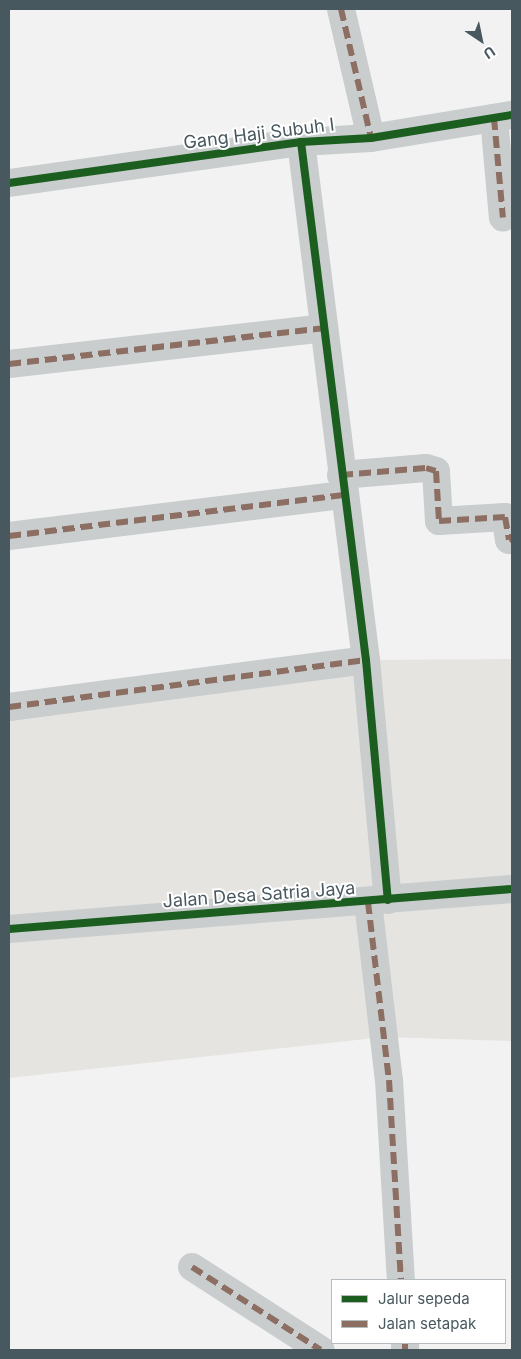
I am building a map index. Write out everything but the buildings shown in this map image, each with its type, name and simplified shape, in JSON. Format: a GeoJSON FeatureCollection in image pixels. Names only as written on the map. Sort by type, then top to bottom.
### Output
{"type":"FeatureCollection","features":[{"type":"Feature","properties":{"kind":"street"},"geometry":{"type":"LineString","coordinates":[[341,9],[371,138]]}},
{"type":"Feature","properties":{"kind":"street"},"geometry":{"type":"LineString","coordinates":[[503,116],[503,218]]}},
{"type":"Feature","properties":{"kind":"street","name":"Gang Haji Subuh I"},"geometry":{"type":"LineString","coordinates":[[9,183],[301,142],[371,138],[503,116]]}},
{"type":"Feature","properties":{"kind":"street"},"geometry":{"type":"LineString","coordinates":[[301,142],[366,660],[378,901],[401,1279]]}},
{"type":"Feature","properties":{"kind":"street"},"geometry":{"type":"LineString","coordinates":[[9,364],[323,328]]}},
{"type":"Feature","properties":{"kind":"street"},"geometry":{"type":"LineString","coordinates":[[9,536],[343,485],[426,468],[436,471],[439,521],[505,517],[509,540],[512,540]]}},
{"type":"Feature","properties":{"kind":"street"},"geometry":{"type":"LineString","coordinates":[[9,707],[366,660]]}},
{"type":"Feature","properties":{"kind":"street","name":"Jalan Desa Satria Jaya"},"geometry":{"type":"LineString","coordinates":[[9,929],[512,889]]}},
{"type":"Feature","properties":{"kind":"street"},"geometry":{"type":"LineString","coordinates":[[192,1267],[321,1350]]}},
{"type":"Feature","properties":{"kind":"shaded area"},"geometry":{"type":"Polygon","coordinates":[[[512,659],[512,1041],[384,1037],[9,1078],[9,707],[366,660],[512,659]]]}},
{"type":"Feature","properties":{"kind":"marked path"},"geometry":{"type":"LineString","coordinates":[[341,9],[371,138]]}},
{"type":"Feature","properties":{"kind":"marked path"},"geometry":{"type":"LineString","coordinates":[[494,118],[503,218]]}},
{"type":"Feature","properties":{"kind":"marked path"},"geometry":{"type":"LineString","coordinates":[[9,364],[323,328]]}},
{"type":"Feature","properties":{"kind":"marked path"},"geometry":{"type":"LineString","coordinates":[[341,475],[426,468],[436,471],[439,521],[505,517],[509,540],[512,539]]}},
{"type":"Feature","properties":{"kind":"marked path"},"geometry":{"type":"LineString","coordinates":[[9,536],[344,495]]}},
{"type":"Feature","properties":{"kind":"marked path"},"geometry":{"type":"LineString","coordinates":[[9,707],[366,660]]}},
{"type":"Feature","properties":{"kind":"marked path"},"geometry":{"type":"LineString","coordinates":[[368,902],[389,1080],[401,1279]]}},
{"type":"Feature","properties":{"kind":"marked path"},"geometry":{"type":"LineString","coordinates":[[192,1267],[321,1350]]}},
{"type":"Feature","properties":{"kind":"marked path"},"geometry":{"type":"LineString","coordinates":[[405,1344],[405,1350]]}},
{"type":"Feature","properties":{"kind":"cycle path"},"geometry":{"type":"LineString","coordinates":[[9,183],[301,142],[371,138],[512,115]]}},
{"type":"Feature","properties":{"kind":"cycle path"},"geometry":{"type":"LineString","coordinates":[[301,142],[366,660],[388,900]]}},
{"type":"Feature","properties":{"kind":"cycle path"},"geometry":{"type":"LineString","coordinates":[[9,929],[512,889]]}}]}
